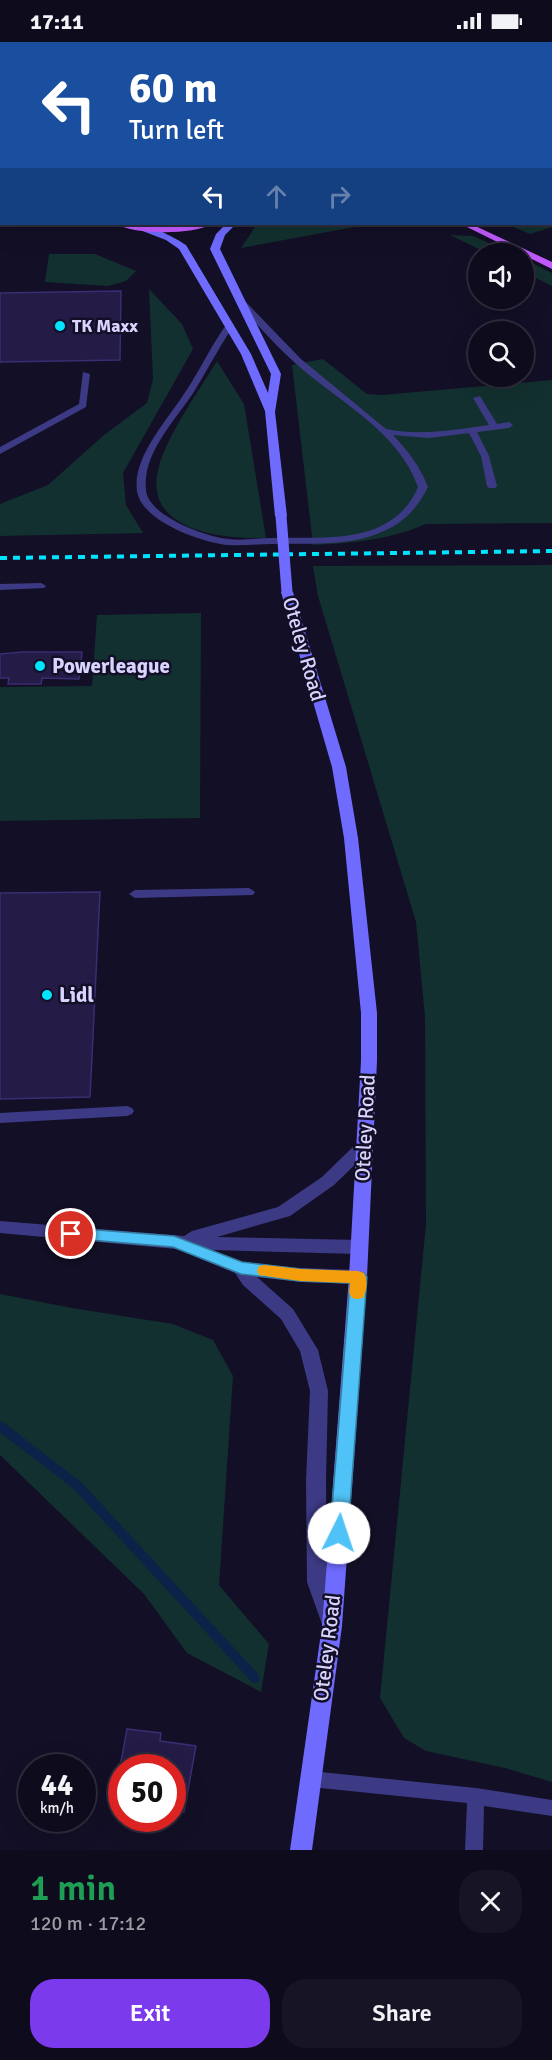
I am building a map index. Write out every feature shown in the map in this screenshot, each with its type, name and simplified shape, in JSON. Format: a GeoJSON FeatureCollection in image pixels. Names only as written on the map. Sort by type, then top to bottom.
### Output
{"type":"FeatureCollection","features":[{"type":"Feature","properties":{"kind":"main road"},"geometry":{"type":"LineString","coordinates":[[127,225],[174,229],[200,225]]}},
{"type":"Feature","properties":{"kind":"main road","name":"Oteley Road"},"geometry":{"type":"LineString","coordinates":[[230,225],[221,234],[215,249],[267,351],[276,374],[270,412]]}},
{"type":"Feature","properties":{"kind":"main road"},"geometry":{"type":"LineString","coordinates":[[467,225],[552,266]]}},
{"type":"Feature","properties":{"kind":"main road","name":"Oteley Road"},"geometry":{"type":"LineString","coordinates":[[137,227],[170,238],[183,247],[257,376],[270,412],[287,592],[339,767],[351,838],[364,950],[369,1013],[369,1061],[358,1277],[332,1626],[301,1850]]}},
{"type":"Feature","properties":{"kind":"street"},"geometry":{"type":"LineString","coordinates":[[174,1242],[284,1212],[328,1181],[364,1146]]}},
{"type":"Feature","properties":{"kind":"street"},"geometry":{"type":"LineString","coordinates":[[0,1227],[174,1242],[359,1247]]}},
{"type":"Feature","properties":{"kind":"street"},"geometry":{"type":"LineString","coordinates":[[174,1242],[241,1268],[300,1275],[358,1277]]}},
{"type":"Feature","properties":{"kind":"street"},"geometry":{"type":"LineString","coordinates":[[241,1268],[249,1280],[287,1314],[309,1350],[319,1391],[316,1480],[317,1582],[332,1626]]}},
{"type":"Feature","properties":{"kind":"lane"},"geometry":{"type":"LineString","coordinates":[[229,327],[154,446],[144,468],[141,492],[153,512],[181,529],[224,542],[341,539],[372,533],[395,522],[409,510],[423,487],[422,475],[406,454],[394,440],[298,361],[239,300]]}},
{"type":"Feature","properties":{"kind":"lane"},"geometry":{"type":"LineString","coordinates":[[0,451],[83,405],[86,374]]}},
{"type":"Feature","properties":{"kind":"lane"},"geometry":{"type":"LineString","coordinates":[[477,398],[494,427]]}},
{"type":"Feature","properties":{"kind":"lane"},"geometry":{"type":"LineString","coordinates":[[380,429],[397,434],[423,434],[509,425]]}},
{"type":"Feature","properties":{"kind":"lane"},"geometry":{"type":"LineString","coordinates":[[471,429],[485,456],[492,486]]}},
{"type":"Feature","properties":{"kind":"lane"},"geometry":{"type":"LineString","coordinates":[[406,454],[408,443],[423,434]]}},
{"type":"Feature","properties":{"kind":"lane"},"geometry":{"type":"LineString","coordinates":[[0,587],[41,586]]}},
{"type":"Feature","properties":{"kind":"lane"},"geometry":{"type":"LineString","coordinates":[[135,894],[249,892]]}},
{"type":"Feature","properties":{"kind":"lane"},"geometry":{"type":"LineString","coordinates":[[0,1118],[127,1111]]}},
{"type":"Feature","properties":{"kind":"lane"},"geometry":{"type":"LineString","coordinates":[[311,1779],[476,1796],[552,1808]]}},
{"type":"Feature","properties":{"kind":"lane"},"geometry":{"type":"LineString","coordinates":[[474,1850],[476,1796]]}},
{"type":"Feature","properties":{"kind":"green space"},"geometry":{"type":"Polygon","coordinates":[[[260,225],[366,225],[241,248],[255,227],[260,225]]]}},
{"type":"Feature","properties":{"kind":"green space"},"geometry":{"type":"Polygon","coordinates":[[[508,225],[552,225],[552,227],[530,234],[508,225]]]}},
{"type":"Feature","properties":{"kind":"green space"},"geometry":{"type":"Polygon","coordinates":[[[450,235],[473,236],[489,243],[468,243],[450,235]]]}},
{"type":"Feature","properties":{"kind":"green space"},"geometry":{"type":"Polygon","coordinates":[[[49,254],[95,254],[136,271],[126,281],[108,286],[45,282],[49,254]]]}},
{"type":"Feature","properties":{"kind":"green space"},"geometry":{"type":"Polygon","coordinates":[[[534,264],[552,273],[552,286],[534,277],[534,264]]]}},
{"type":"Feature","properties":{"kind":"green space"},"geometry":{"type":"Polygon","coordinates":[[[149,289],[182,324],[193,349],[123,473],[126,505],[143,533],[0,536],[0,504],[48,485],[104,435],[147,403],[153,379],[149,289]]]}},
{"type":"Feature","properties":{"kind":"green space"},"geometry":{"type":"Polygon","coordinates":[[[323,359],[367,394],[382,395],[473,387],[534,387],[534,382],[552,380],[552,523],[426,524],[371,540],[313,545],[292,365],[323,359]]]}},
{"type":"Feature","properties":{"kind":"green space"},"geometry":{"type":"Polygon","coordinates":[[[217,361],[244,404],[266,538],[231,537],[194,529],[178,521],[165,510],[158,495],[157,476],[166,447],[217,361]]]}},
{"type":"Feature","properties":{"kind":"green space"},"geometry":{"type":"Polygon","coordinates":[[[552,565],[552,1782],[505,1768],[426,1751],[404,1738],[380,1698],[426,1224],[425,1017],[416,922],[318,596],[313,566],[552,565]]]}},
{"type":"Feature","properties":{"kind":"green space"},"geometry":{"type":"Polygon","coordinates":[[[201,613],[200,818],[0,821],[0,687],[92,686],[97,615],[201,613]]]}},
{"type":"Feature","properties":{"kind":"green space"},"geometry":{"type":"Polygon","coordinates":[[[0,1294],[173,1324],[213,1340],[233,1376],[219,1585],[269,1644],[261,1692],[187,1653],[144,1594],[0,1455],[0,1294]]]}},
{"type":"Feature","properties":{"kind":"building","name":"TK Maxx"},"geometry":{"type":"Polygon","coordinates":[[[121,291],[120,360],[0,362],[0,293],[121,291]]]}},
{"type":"Feature","properties":{"kind":"building","name":"Powerleague"},"geometry":{"type":"Polygon","coordinates":[[[82,652],[79,679],[42,678],[41,684],[8,684],[9,678],[0,678],[0,654],[82,652]]]}},
{"type":"Feature","properties":{"kind":"building","name":"Lidl"},"geometry":{"type":"Polygon","coordinates":[[[100,892],[90,1097],[0,1099],[0,893],[100,892]]]}},
{"type":"Feature","properties":{"kind":"building"},"geometry":{"type":"Polygon","coordinates":[[[127,1729],[161,1733],[160,1741],[196,1746],[186,1801],[186,1754],[122,1754],[127,1729]]]}},
{"type":"Feature","properties":{"kind":"waterway"},"geometry":{"type":"LineString","coordinates":[[0,1426],[78,1486],[255,1678]]}},
{"type":"Feature","properties":{"kind":"railway"},"geometry":{"type":"LineString","coordinates":[[0,558],[552,551]]}},
{"type":"Feature","properties":{"kind":"slow traffic"},"geometry":{"type":"LineString","coordinates":[[265,1271],[358,1277],[357,1293]]}},
{"type":"Feature","properties":{"kind":"place","name":"TK Maxx"},"geometry":{"type":"Point","coordinates":[60,326]}},
{"type":"Feature","properties":{"kind":"place","name":"Powerleague"},"geometry":{"type":"Point","coordinates":[40,666]}},
{"type":"Feature","properties":{"kind":"place","name":"Lidl"},"geometry":{"type":"Point","coordinates":[47,995]}},
{"type":"Feature","properties":{"kind":"route"},"geometry":{"type":"LineString","coordinates":[[71,1234],[174,1242],[241,1268],[300,1275],[358,1277],[339,1533]]}}]}
